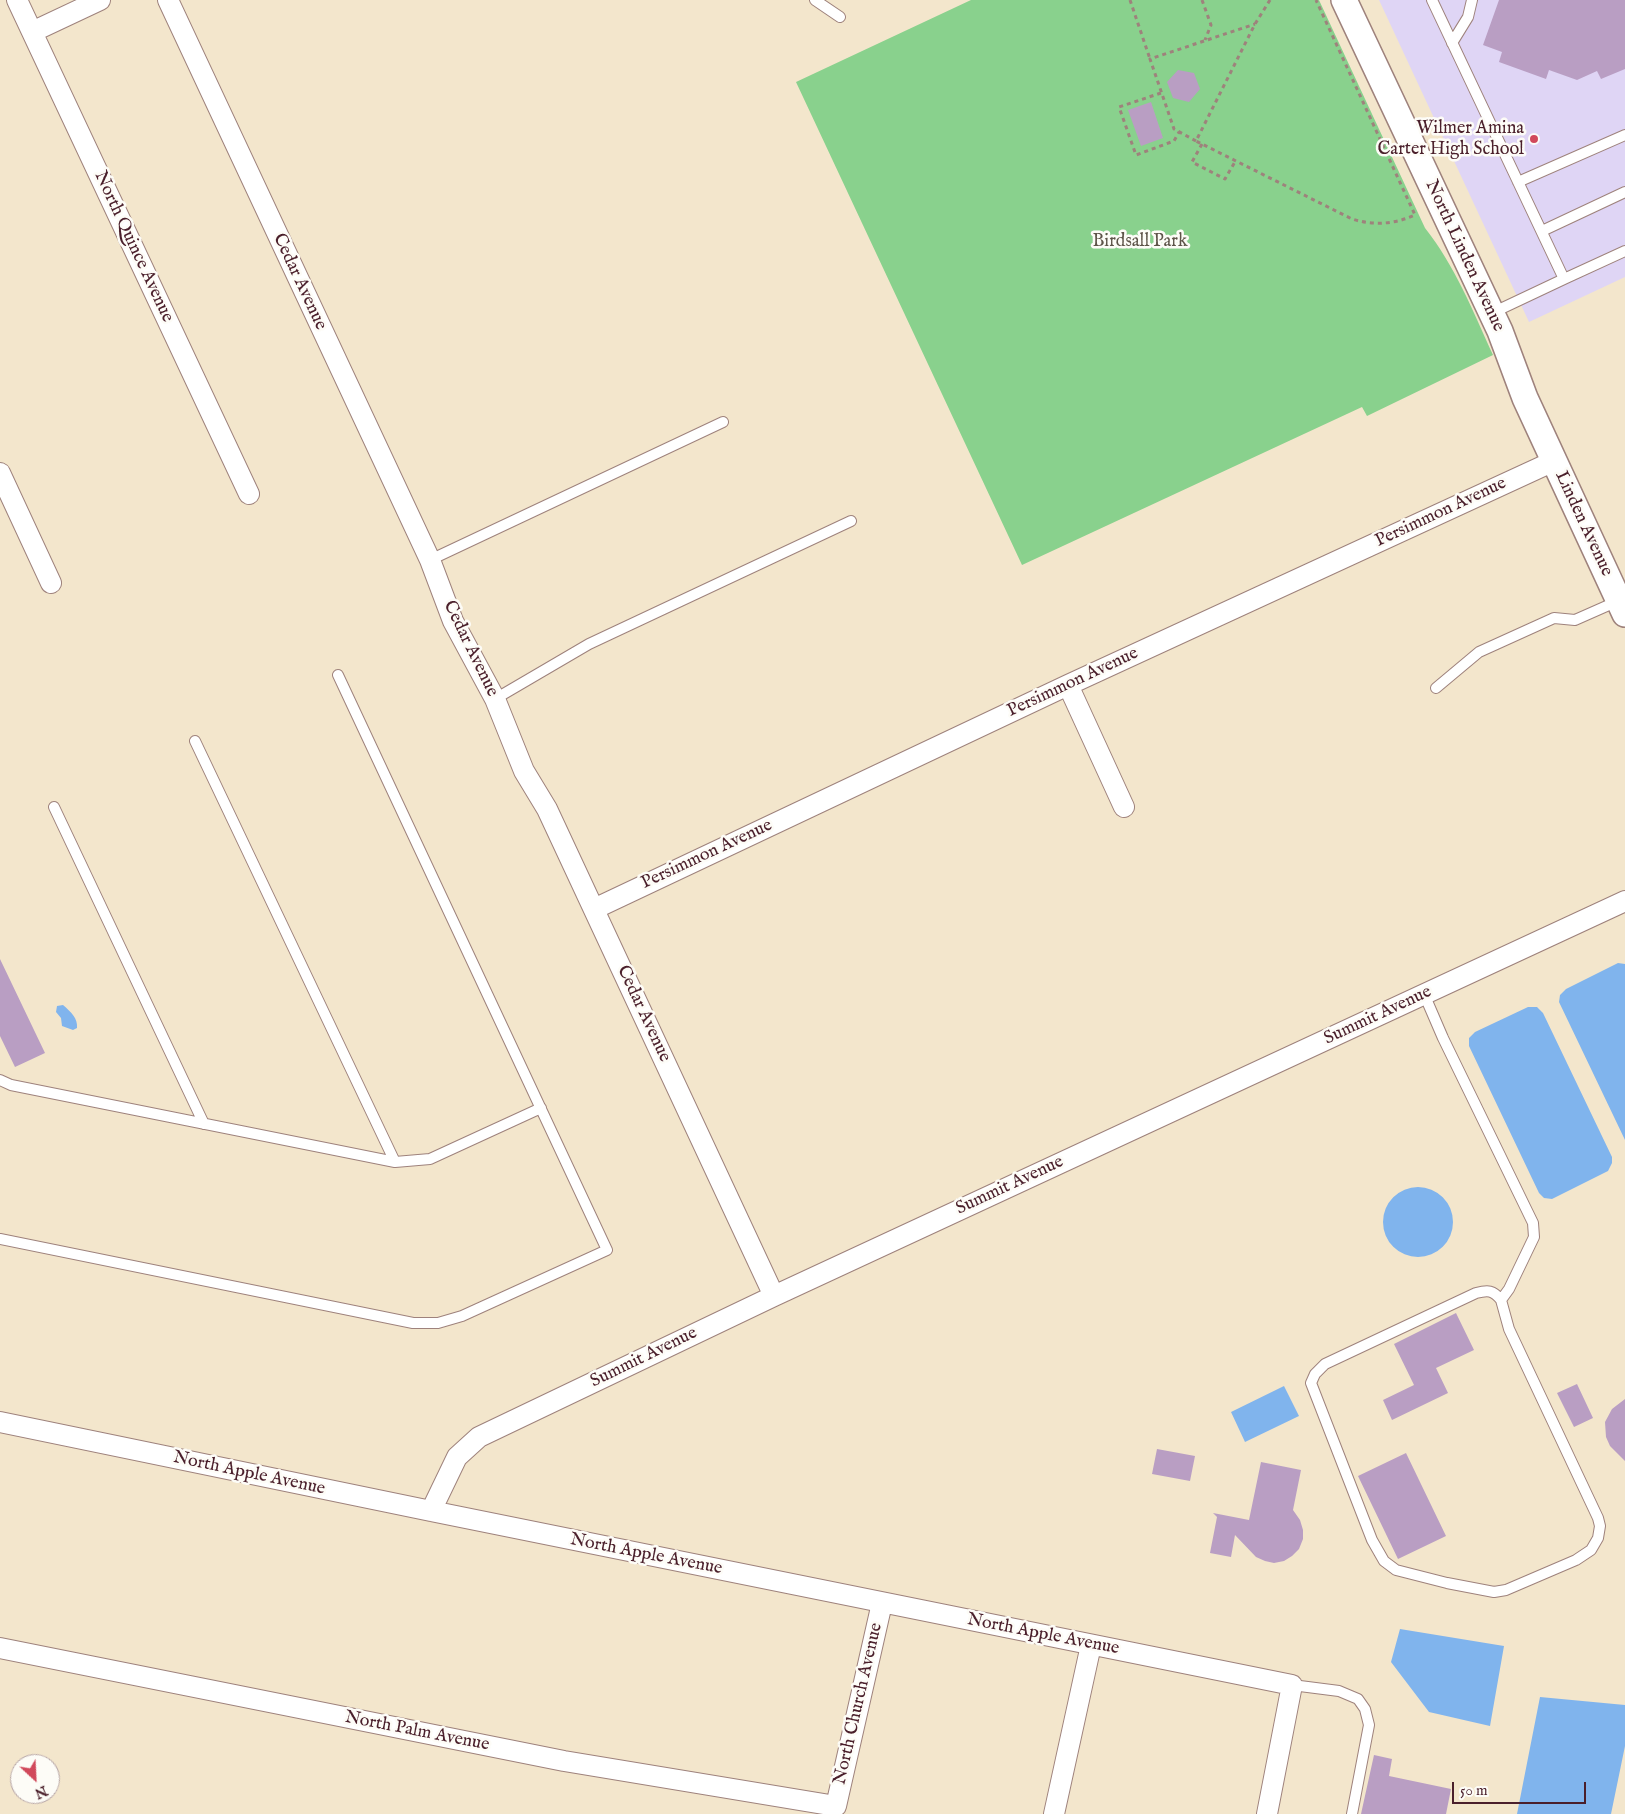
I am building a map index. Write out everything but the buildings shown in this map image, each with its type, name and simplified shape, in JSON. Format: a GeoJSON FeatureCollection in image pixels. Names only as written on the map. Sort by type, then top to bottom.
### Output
{"type":"FeatureCollection","features":[{"type":"Feature","properties":{"kind":"street","name":"North Quince Avenue"},"geometry":{"type":"LineString","coordinates":[[17,0],[249,494]]}},
{"type":"Feature","properties":{"kind":"street"},"geometry":{"type":"LineString","coordinates":[[32,32],[100,0]]}},
{"type":"Feature","properties":{"kind":"street","name":"Cedar Avenue"},"geometry":{"type":"LineString","coordinates":[[168,0],[430,560],[453,621],[495,699],[524,771],[547,809],[774,1296]]}},
{"type":"Feature","properties":{"kind":"street","name":"North Linden Avenue"},"geometry":{"type":"LineString","coordinates":[[1344,0],[1492,313],[1525,398],[1554,461]]}},
{"type":"Feature","properties":{"kind":"street","name":"Linden Avenue"},"geometry":{"type":"LineString","coordinates":[[1554,461],[1622,606]]}},
{"type":"Feature","properties":{"kind":"street","name":"Persimmon Avenue"},"geometry":{"type":"LineString","coordinates":[[594,909],[1068,685],[1554,461]]}},
{"type":"Feature","properties":{"kind":"street"},"geometry":{"type":"LineString","coordinates":[[0,473],[52,583]]}},
{"type":"Feature","properties":{"kind":"street"},"geometry":{"type":"LineString","coordinates":[[1068,685],[1124,807]]}},
{"type":"Feature","properties":{"kind":"street","name":"Summit Avenue"},"geometry":{"type":"LineString","coordinates":[[431,1512],[457,1457],[480,1437],[774,1296],[1625,901]]}},
{"type":"Feature","properties":{"kind":"street","name":"North Apple Avenue"},"geometry":{"type":"LineString","coordinates":[[0,1422],[431,1512],[1292,1685]]}},
{"type":"Feature","properties":{"kind":"street","name":"North Church Avenue"},"geometry":{"type":"LineString","coordinates":[[836,1806],[882,1603]]}},
{"type":"Feature","properties":{"kind":"street"},"geometry":{"type":"LineString","coordinates":[[1054,1814],[1091,1644]]}},
{"type":"Feature","properties":{"kind":"street","name":"North Palm Avenue"},"geometry":{"type":"LineString","coordinates":[[0,1648],[564,1761],[836,1806]]}},
{"type":"Feature","properties":{"kind":"street"},"geometry":{"type":"LineString","coordinates":[[1267,1814],[1292,1685]]}},
{"type":"Feature","properties":{"kind":"lane"},"geometry":{"type":"LineString","coordinates":[[815,0],[840,16]]}},
{"type":"Feature","properties":{"kind":"lane"},"geometry":{"type":"LineString","coordinates":[[1432,0],[1564,279]]}},
{"type":"Feature","properties":{"kind":"lane"},"geometry":{"type":"LineString","coordinates":[[1452,43],[1468,18],[1472,0]]}},
{"type":"Feature","properties":{"kind":"lane"},"geometry":{"type":"LineString","coordinates":[[1518,182],[1625,135]]}},
{"type":"Feature","properties":{"kind":"lane"},"geometry":{"type":"LineString","coordinates":[[1542,231],[1625,192]]}},
{"type":"Feature","properties":{"kind":"lane"},"geometry":{"type":"LineString","coordinates":[[1492,313],[1625,251]]}},
{"type":"Feature","properties":{"kind":"lane"},"geometry":{"type":"LineString","coordinates":[[430,560],[723,422]]}},
{"type":"Feature","properties":{"kind":"lane"},"geometry":{"type":"LineString","coordinates":[[495,699],[589,644],[851,521]]}},
{"type":"Feature","properties":{"kind":"lane"},"geometry":{"type":"LineString","coordinates":[[1436,688],[1479,652],[1554,618],[1575,620],[1622,606]]}},
{"type":"Feature","properties":{"kind":"lane"},"geometry":{"type":"LineString","coordinates":[[0,1239],[413,1323],[438,1323],[462,1316],[607,1250],[338,675]]}},
{"type":"Feature","properties":{"kind":"lane"},"geometry":{"type":"LineString","coordinates":[[195,741],[395,1162]]}},
{"type":"Feature","properties":{"kind":"lane"},"geometry":{"type":"LineString","coordinates":[[54,807],[204,1124]]}},
{"type":"Feature","properties":{"kind":"lane"},"geometry":{"type":"LineString","coordinates":[[1424,994],[1443,1038],[1533,1223],[1534,1237],[1501,1300],[1509,1329],[1598,1518],[1600,1526],[1598,1538],[1591,1550],[1576,1560],[1506,1590],[1494,1592],[1446,1583],[1396,1570],[1384,1561],[1372,1540],[1311,1383],[1315,1374],[1326,1364],[1476,1293],[1486,1291],[1496,1293],[1501,1300]]}},
{"type":"Feature","properties":{"kind":"lane"},"geometry":{"type":"LineString","coordinates":[[0,1080],[11,1085],[395,1162],[430,1159],[541,1108]]}},
{"type":"Feature","properties":{"kind":"lane"},"geometry":{"type":"LineString","coordinates":[[1292,1685],[1338,1691],[1358,1699],[1365,1709],[1369,1725],[1352,1814]]}},
{"type":"Feature","properties":{"kind":"path"},"geometry":{"type":"LineString","coordinates":[[1130,0],[1174,130],[1352,219],[1362,222],[1395,222],[1415,215],[1316,0]]}},
{"type":"Feature","properties":{"kind":"path"},"geometry":{"type":"LineString","coordinates":[[1202,0],[1211,25],[1205,41]]}},
{"type":"Feature","properties":{"kind":"path"},"geometry":{"type":"LineString","coordinates":[[1196,141],[1255,24],[1270,0]]}},
{"type":"Feature","properties":{"kind":"path"},"geometry":{"type":"LineString","coordinates":[[1150,59],[1255,24]]}},
{"type":"Feature","properties":{"kind":"path"},"geometry":{"type":"LineString","coordinates":[[1161,93],[1119,107],[1136,155],[1174,141],[1179,132]]}},
{"type":"Feature","properties":{"kind":"path"},"geometry":{"type":"LineString","coordinates":[[1202,144],[1192,162],[1225,179],[1236,160]]}},
{"type":"Feature","properties":{"kind":"shaded area","name":"Wilmer Amina Carter High School"},"geometry":{"type":"Polygon","coordinates":[[[1379,0],[1625,0],[1625,277],[1529,322],[1379,0]]]}},
{"type":"Feature","properties":{"kind":"green space","name":"Birdsall Park"},"geometry":{"type":"Polygon","coordinates":[[[971,0],[1319,0],[1425,228],[1454,273],[1493,355],[1367,416],[1362,407],[1022,565],[796,82],[971,0]]]}},
{"type":"Feature","properties":{"kind":"water"},"geometry":{"type":"Polygon","coordinates":[[[1618,963],[1625,964],[1625,1140],[1559,1002],[1560,995],[1566,989],[1618,963]]]}},
{"type":"Feature","properties":{"kind":"water"},"geometry":{"type":"Polygon","coordinates":[[[63,1005],[75,1018],[77,1028],[73,1030],[62,1026],[61,1018],[56,1012],[57,1006],[63,1005]]]}},
{"type":"Feature","properties":{"kind":"water"},"geometry":{"type":"Polygon","coordinates":[[[1528,1007],[1537,1007],[1543,1013],[1612,1157],[1612,1163],[1608,1171],[1552,1199],[1544,1198],[1539,1193],[1469,1046],[1469,1038],[1475,1032],[1528,1007]]]}},
{"type":"Feature","properties":{"kind":"water"},"geometry":{"type":"Polygon","coordinates":[[[1418,1187],[1431,1190],[1443,1197],[1450,1209],[1453,1222],[1450,1235],[1443,1247],[1431,1254],[1418,1257],[1405,1254],[1393,1247],[1386,1235],[1383,1222],[1386,1209],[1393,1197],[1405,1190],[1418,1187]]]}},
{"type":"Feature","properties":{"kind":"water"},"geometry":{"type":"Polygon","coordinates":[[[1284,1386],[1299,1416],[1245,1442],[1231,1412],[1284,1386]]]}},
{"type":"Feature","properties":{"kind":"water"},"geometry":{"type":"Polygon","coordinates":[[[1400,1629],[1504,1646],[1490,1726],[1429,1712],[1391,1662],[1400,1629]]]}},
{"type":"Feature","properties":{"kind":"water"},"geometry":{"type":"Polygon","coordinates":[[[1540,1697],[1625,1705],[1625,1746],[1611,1814],[1517,1814],[1540,1697]]]}},
{"type":"Feature","properties":{"kind":"place","name":"Wilmer Amina Carter High School"},"geometry":{"type":"Point","coordinates":[1534,139]}}]}
